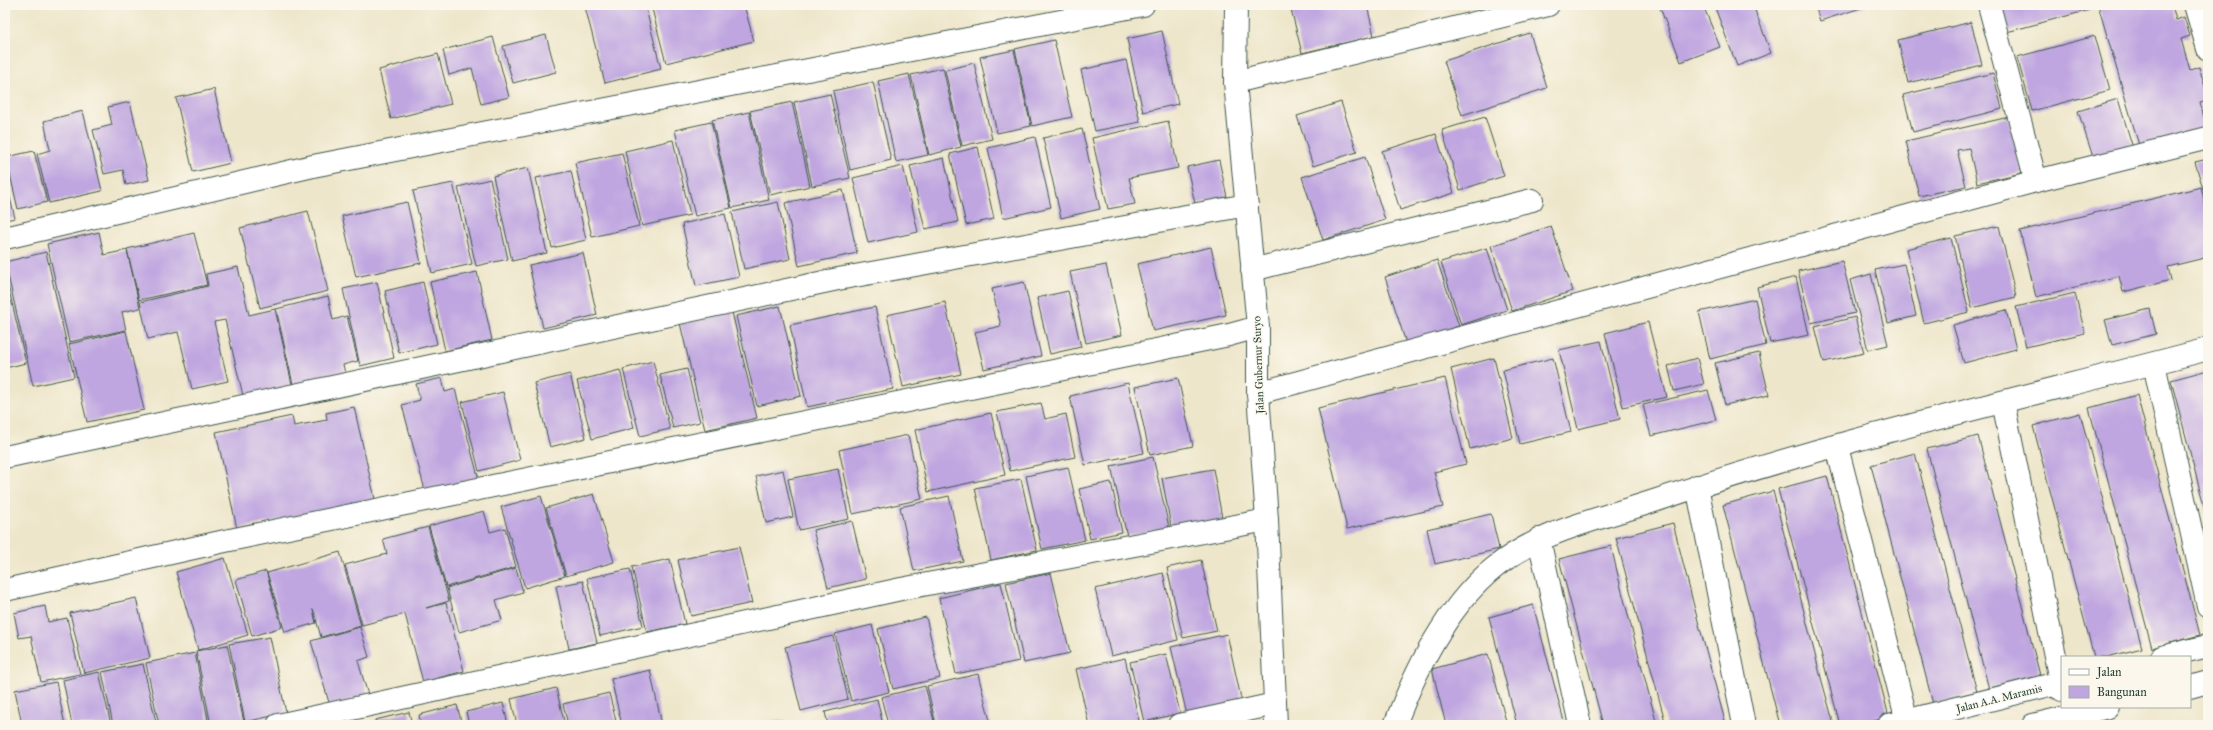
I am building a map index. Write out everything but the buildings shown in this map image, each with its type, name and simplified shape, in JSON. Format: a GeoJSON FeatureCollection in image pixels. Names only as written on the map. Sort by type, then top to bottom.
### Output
{"type":"FeatureCollection","features":[{"type":"Feature","properties":{"kind":"street"},"geometry":{"type":"LineString","coordinates":[[5,238],[313,166],[1143,5]]}},
{"type":"Feature","properties":{"kind":"street","name":"Jalan Gubernur Suryo"},"geometry":{"type":"LineString","coordinates":[[1236,5],[1235,82],[1258,327],[1258,393],[1267,520],[1275,714]]}},
{"type":"Feature","properties":{"kind":"street"},"geometry":{"type":"LineString","coordinates":[[1235,82],[1548,5]]}},
{"type":"Feature","properties":{"kind":"street"},"geometry":{"type":"LineString","coordinates":[[1989,5],[2036,181]]}},
{"type":"Feature","properties":{"kind":"street"},"geometry":{"type":"LineString","coordinates":[[2195,5],[2208,49]]}},
{"type":"Feature","properties":{"kind":"street"},"geometry":{"type":"LineString","coordinates":[[1258,393],[2036,181],[2208,138]]}},
{"type":"Feature","properties":{"kind":"street"},"geometry":{"type":"LineString","coordinates":[[1252,270],[1532,200]]}},
{"type":"Feature","properties":{"kind":"street"},"geometry":{"type":"LineString","coordinates":[[5,457],[838,279],[1247,205]]}},
{"type":"Feature","properties":{"kind":"street"},"geometry":{"type":"LineString","coordinates":[[5,590],[225,541],[1229,335],[1258,327]]}},
{"type":"Feature","properties":{"kind":"street"},"geometry":{"type":"LineString","coordinates":[[1395,725],[1410,686],[1458,602],[1494,567],[1540,539],[1697,486],[2003,402],[2208,350]]}},
{"type":"Feature","properties":{"kind":"street"},"geometry":{"type":"LineString","coordinates":[[2154,364],[2208,606]]}},
{"type":"Feature","properties":{"kind":"street"},"geometry":{"type":"LineString","coordinates":[[2003,402],[2061,685]]}},
{"type":"Feature","properties":{"kind":"street"},"geometry":{"type":"LineString","coordinates":[[1837,447],[1898,723]]}},
{"type":"Feature","properties":{"kind":"street"},"geometry":{"type":"LineString","coordinates":[[1697,486],[1744,725]]}},
{"type":"Feature","properties":{"kind":"street"},"geometry":{"type":"LineString","coordinates":[[278,725],[901,589],[1267,520]]}},
{"type":"Feature","properties":{"kind":"street"},"geometry":{"type":"LineString","coordinates":[[1540,539],[1580,725]]}},
{"type":"Feature","properties":{"kind":"street"},"geometry":{"type":"LineString","coordinates":[[2166,656],[2208,646]]}},
{"type":"Feature","properties":{"kind":"street"},"geometry":{"type":"LineString","coordinates":[[2191,687],[2208,682]]}},
{"type":"Feature","properties":{"kind":"street","name":"Jalan A.A. Maramis"},"geometry":{"type":"LineString","coordinates":[[1898,723],[2061,685]]}},
{"type":"Feature","properties":{"kind":"street"},"geometry":{"type":"LineString","coordinates":[[2033,725],[2104,708]]}},
{"type":"Feature","properties":{"kind":"street"},"geometry":{"type":"LineString","coordinates":[[1179,725],[1275,714]]}}]}
